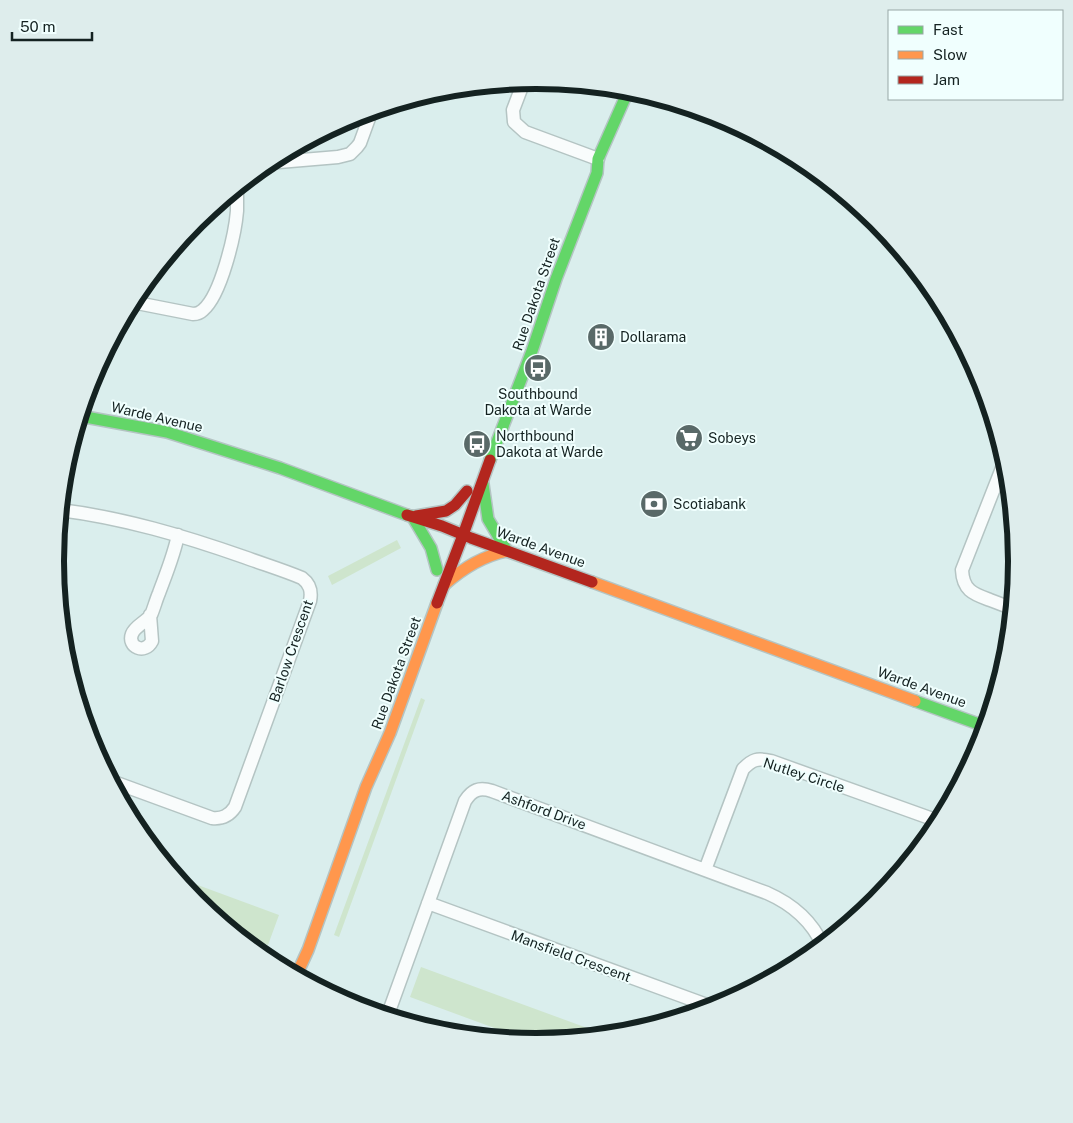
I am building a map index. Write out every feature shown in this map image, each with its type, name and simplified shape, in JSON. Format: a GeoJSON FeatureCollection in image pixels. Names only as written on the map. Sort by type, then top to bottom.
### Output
{"type":"FeatureCollection","features":[{"type":"Feature","properties":{"kind":"main road"},"geometry":{"type":"LineString","coordinates":[[573,203],[588,171],[598,159],[625,97]]}},
{"type":"Feature","properties":{"kind":"main road","name":"Rue Dakota Street"},"geometry":{"type":"LineString","coordinates":[[299,970],[366,787],[390,733],[482,480],[532,350],[556,279],[597,173],[598,159]]}},
{"type":"Feature","properties":{"kind":"main road","name":"Rue Dakota Street"},"geometry":{"type":"LineString","coordinates":[[522,346],[546,274]]}},
{"type":"Feature","properties":{"kind":"main road","name":"Warde Avenue"},"geometry":{"type":"LineString","coordinates":[[87,417],[166,432],[280,468],[412,516],[450,534],[463,535],[980,724]]}},
{"type":"Feature","properties":{"kind":"main road"},"geometry":{"type":"LineString","coordinates":[[450,534],[480,454]]}},
{"type":"Feature","properties":{"kind":"main road"},"geometry":{"type":"LineString","coordinates":[[443,586],[473,562],[497,552],[507,551],[488,519],[482,480]]}},
{"type":"Feature","properties":{"kind":"main road"},"geometry":{"type":"LineString","coordinates":[[443,554],[435,575],[435,556],[428,540],[412,516],[446,511],[455,505],[467,491]]}},
{"type":"Feature","properties":{"kind":"main road","name":"Rue Dakota Street"},"geometry":{"type":"LineString","coordinates":[[372,772],[398,678]]}},
{"type":"Feature","properties":{"kind":"street"},"geometry":{"type":"LineString","coordinates":[[521,89],[514,110],[514,122],[525,132],[598,159]]}},
{"type":"Feature","properties":{"kind":"street"},"geometry":{"type":"LineString","coordinates":[[284,162],[338,158],[350,154],[358,147],[368,120]]}},
{"type":"Feature","properties":{"kind":"street"},"geometry":{"type":"LineString","coordinates":[[140,304],[193,314],[198,314],[204,309],[216,290],[228,259],[237,212],[237,196]]}},
{"type":"Feature","properties":{"kind":"street"},"geometry":{"type":"LineString","coordinates":[[1000,472],[962,570],[962,578],[972,594],[1007,607]]}},
{"type":"Feature","properties":{"kind":"street","name":"Barlow Crescent"},"geometry":{"type":"LineString","coordinates":[[67,511],[132,522],[178,535],[302,578],[306,581],[311,592],[310,601],[234,807],[229,814],[219,818],[212,818],[120,785]]}},
{"type":"Feature","properties":{"kind":"street"},"geometry":{"type":"LineString","coordinates":[[150,615],[176,546],[178,535]]}},
{"type":"Feature","properties":{"kind":"street","name":"Nutley Circle"},"geometry":{"type":"LineString","coordinates":[[705,870],[743,769],[752,760],[770,761],[933,819]]}},
{"type":"Feature","properties":{"kind":"street","name":"Ashford Drive"},"geometry":{"type":"LineString","coordinates":[[389,1010],[465,802],[472,792],[478,790],[492,791],[768,893],[783,900],[805,919],[820,940]]}},
{"type":"Feature","properties":{"kind":"street","name":"Mansfield Crescent"},"geometry":{"type":"LineString","coordinates":[[428,903],[703,1003]]}},
{"type":"Feature","properties":{"kind":"green space"},"geometry":{"type":"Polygon","coordinates":[[[397,540],[401,548],[332,585],[328,576],[397,540]]]}},
{"type":"Feature","properties":{"kind":"green space"},"geometry":{"type":"Polygon","coordinates":[[[421,698],[425,700],[339,937],[334,935],[421,698]]]}},
{"type":"Feature","properties":{"kind":"green space"},"geometry":{"type":"Polygon","coordinates":[[[189,882],[279,915],[268,945],[249,937],[202,896],[189,882]]]}},
{"type":"Feature","properties":{"kind":"green space"},"geometry":{"type":"Polygon","coordinates":[[[421,967],[594,1030],[536,1034],[508,1033],[410,997],[421,967]]]}},
{"type":"Feature","properties":{"kind":"traffic: fast"},"geometry":{"type":"LineString","coordinates":[[490,460],[597,173],[598,159],[625,97]]}},
{"type":"Feature","properties":{"kind":"traffic: fast"},"geometry":{"type":"LineString","coordinates":[[87,417],[167,432],[280,468],[407,515]]}},
{"type":"Feature","properties":{"kind":"traffic: fast"},"geometry":{"type":"LineString","coordinates":[[483,484],[488,519],[507,551]]}},
{"type":"Feature","properties":{"kind":"traffic: fast"},"geometry":{"type":"LineString","coordinates":[[412,516],[431,548],[437,570]]}},
{"type":"Feature","properties":{"kind":"traffic: fast"},"geometry":{"type":"LineString","coordinates":[[915,701],[980,724]]}},
{"type":"Feature","properties":{"kind":"traffic: slow"},"geometry":{"type":"LineString","coordinates":[[444,585],[458,573],[473,564],[489,556],[507,551]]}},
{"type":"Feature","properties":{"kind":"traffic: slow"},"geometry":{"type":"LineString","coordinates":[[592,582],[915,701]]}},
{"type":"Feature","properties":{"kind":"traffic: slow"},"geometry":{"type":"LineString","coordinates":[[299,970],[308,950],[366,787],[390,733],[437,603]]}},
{"type":"Feature","properties":{"kind":"traffic: jam"},"geometry":{"type":"LineString","coordinates":[[437,603],[490,460]]}},
{"type":"Feature","properties":{"kind":"traffic: jam"},"geometry":{"type":"LineString","coordinates":[[416,516],[446,511],[455,505],[467,491]]}},
{"type":"Feature","properties":{"kind":"traffic: jam"},"geometry":{"type":"LineString","coordinates":[[407,515],[442,526],[592,582]]}},
{"type":"Feature","properties":{"kind":"place","name":"Dollarama"},"geometry":{"type":"Point","coordinates":[601,337]}},
{"type":"Feature","properties":{"kind":"place","name":"Southbound Dakota at Warde"},"geometry":{"type":"Point","coordinates":[538,368]}},
{"type":"Feature","properties":{"kind":"place","name":"Sobeys"},"geometry":{"type":"Point","coordinates":[689,438]}},
{"type":"Feature","properties":{"kind":"place","name":"Northbound Dakota at Warde"},"geometry":{"type":"Point","coordinates":[477,444]}},
{"type":"Feature","properties":{"kind":"place","name":"Scotiabank"},"geometry":{"type":"Point","coordinates":[654,504]}}]}
